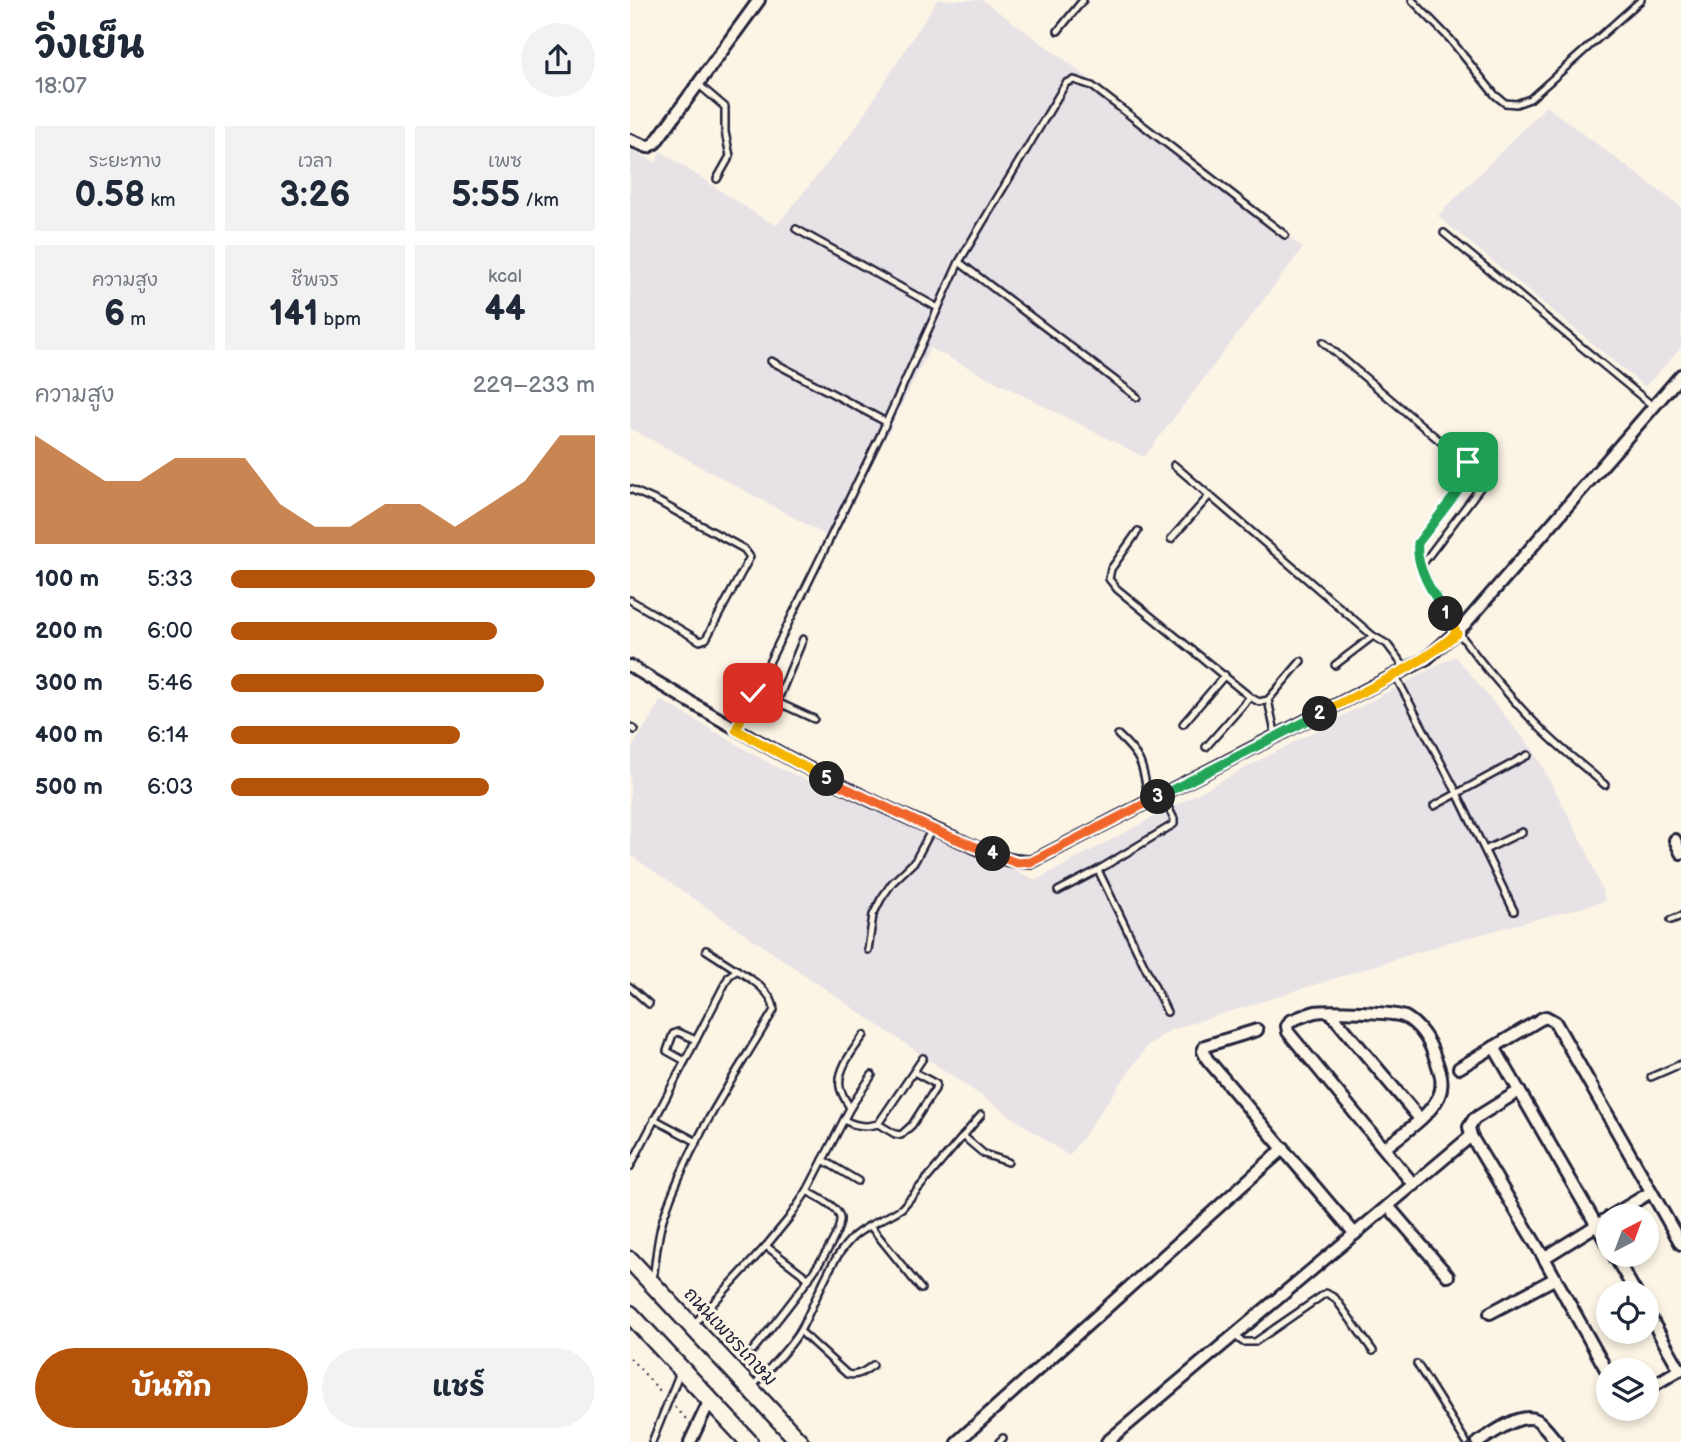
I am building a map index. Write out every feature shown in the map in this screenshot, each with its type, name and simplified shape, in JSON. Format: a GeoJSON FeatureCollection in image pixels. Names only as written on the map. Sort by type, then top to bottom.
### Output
{"type":"FeatureCollection","features":[{"type":"Feature","properties":{"kind":"main road","name":"ถนนเพชรเกษม"},"geometry":{"type":"LineString","coordinates":[[630,1260],[800,1442]]}},
{"type":"Feature","properties":{"kind":"main road"},"geometry":{"type":"LineString","coordinates":[[630,1314],[749,1442]]}},
{"type":"Feature","properties":{"kind":"street"},"geometry":{"type":"LineString","coordinates":[[630,140],[648,147],[655,143],[759,0]]}},
{"type":"Feature","properties":{"kind":"street"},"geometry":{"type":"LineString","coordinates":[[630,666],[736,730],[822,777],[932,829],[1017,863],[1031,862],[1426,659],[1457,633],[1654,407],[1679,382]]}},
{"type":"Feature","properties":{"kind":"street"},"geometry":{"type":"LineString","coordinates":[[1675,841],[1681,853]]}},
{"type":"Feature","properties":{"kind":"street"},"geometry":{"type":"LineString","coordinates":[[1385,1148],[1434,1104],[1442,1086],[1430,1042],[1406,1017],[1392,1013],[1317,1012],[1290,1021],[1288,1032],[1414,1185]]}},
{"type":"Feature","properties":{"kind":"street"},"geometry":{"type":"LineString","coordinates":[[1330,1012],[1420,1119]]}},
{"type":"Feature","properties":{"kind":"street"},"geometry":{"type":"LineString","coordinates":[[1459,1068],[1546,1017],[1555,1022],[1681,1244]]}},
{"type":"Feature","properties":{"kind":"street"},"geometry":{"type":"LineString","coordinates":[[1257,1030],[1213,1042],[1205,1046],[1203,1051],[1355,1234]]}},
{"type":"Feature","properties":{"kind":"street"},"geometry":{"type":"LineString","coordinates":[[1494,1047],[1596,1223]]}},
{"type":"Feature","properties":{"kind":"street"},"geometry":{"type":"LineString","coordinates":[[1519,1091],[1474,1119],[1469,1127],[1471,1136],[1544,1258],[1599,1358]]}},
{"type":"Feature","properties":{"kind":"street"},"geometry":{"type":"LineString","coordinates":[[1107,1442],[1471,1136]]}},
{"type":"Feature","properties":{"kind":"street"},"geometry":{"type":"LineString","coordinates":[[957,1442],[1284,1148]]}},
{"type":"Feature","properties":{"kind":"street"},"geometry":{"type":"LineString","coordinates":[[1631,1204],[1651,1192]]}},
{"type":"Feature","properties":{"kind":"street"},"geometry":{"type":"LineString","coordinates":[[1388,1206],[1448,1276]]}},
{"type":"Feature","properties":{"kind":"street"},"geometry":{"type":"LineString","coordinates":[[1544,1258],[1596,1226]]}},
{"type":"Feature","properties":{"kind":"street"},"geometry":{"type":"LineString","coordinates":[[1490,1313],[1554,1279]]}},
{"type":"Feature","properties":{"kind":"street"},"geometry":{"type":"LineString","coordinates":[[1659,1332],[1681,1369],[1659,1382]]}},
{"type":"Feature","properties":{"kind":"street"},"geometry":{"type":"LineString","coordinates":[[690,1442],[710,1400]]}},
{"type":"Feature","properties":{"kind":"street"},"geometry":{"type":"LineString","coordinates":[[1478,1442],[1519,1419],[1529,1418],[1539,1421],[1556,1442]]}},
{"type":"Feature","properties":{"kind":"lane"},"geometry":{"type":"LineString","coordinates":[[1058,31],[1083,0]]}},
{"type":"Feature","properties":{"kind":"lane"},"geometry":{"type":"LineString","coordinates":[[1412,0],[1450,40],[1495,95],[1505,103],[1516,104],[1530,99],[1641,0]]}},
{"type":"Feature","properties":{"kind":"lane"},"geometry":{"type":"LineString","coordinates":[[736,730],[886,422],[959,262],[1066,83],[1074,80],[1092,86],[1285,235]]}},
{"type":"Feature","properties":{"kind":"lane"},"geometry":{"type":"LineString","coordinates":[[698,84],[725,107],[725,132],[730,156],[717,179]]}},
{"type":"Feature","properties":{"kind":"lane"},"geometry":{"type":"LineString","coordinates":[[796,229],[938,308]]}},
{"type":"Feature","properties":{"kind":"lane"},"geometry":{"type":"LineString","coordinates":[[1444,233],[1654,407]]}},
{"type":"Feature","properties":{"kind":"lane"},"geometry":{"type":"LineString","coordinates":[[959,262],[1137,397]]}},
{"type":"Feature","properties":{"kind":"lane"},"geometry":{"type":"LineString","coordinates":[[1323,342],[1485,477],[1486,483],[1421,566]]}},
{"type":"Feature","properties":{"kind":"lane"},"geometry":{"type":"LineString","coordinates":[[771,361],[886,422]]}},
{"type":"Feature","properties":{"kind":"lane"},"geometry":{"type":"LineString","coordinates":[[1174,465],[1373,636],[1387,644],[1406,669]]}},
{"type":"Feature","properties":{"kind":"lane"},"geometry":{"type":"LineString","coordinates":[[1475,469],[1418,543],[1417,554],[1421,566],[1457,633],[1543,732],[1605,785]]}},
{"type":"Feature","properties":{"kind":"lane"},"geometry":{"type":"LineString","coordinates":[[630,489],[744,549],[750,557],[706,639],[700,641],[630,600]]}},
{"type":"Feature","properties":{"kind":"lane"},"geometry":{"type":"LineString","coordinates":[[1171,540],[1210,495]]}},
{"type":"Feature","properties":{"kind":"lane"},"geometry":{"type":"LineString","coordinates":[[1138,531],[1111,569],[1109,579],[1117,589],[1250,697],[1259,702],[1268,700],[1301,661]]}},
{"type":"Feature","properties":{"kind":"lane"},"geometry":{"type":"LineString","coordinates":[[1335,666],[1373,636]]}},
{"type":"Feature","properties":{"kind":"lane"},"geometry":{"type":"LineString","coordinates":[[777,702],[803,639]]}},
{"type":"Feature","properties":{"kind":"lane"},"geometry":{"type":"LineString","coordinates":[[1395,675],[1457,793],[1514,911]]}},
{"type":"Feature","properties":{"kind":"lane"},"geometry":{"type":"LineString","coordinates":[[1183,724],[1225,676]]}},
{"type":"Feature","properties":{"kind":"lane"},"geometry":{"type":"LineString","coordinates":[[753,693],[814,719]]}},
{"type":"Feature","properties":{"kind":"lane"},"geometry":{"type":"LineString","coordinates":[[1206,747],[1250,697]]}},
{"type":"Feature","properties":{"kind":"lane"},"geometry":{"type":"LineString","coordinates":[[1268,700],[1276,737]]}},
{"type":"Feature","properties":{"kind":"lane"},"geometry":{"type":"LineString","coordinates":[[1118,735],[1136,751],[1142,762],[1149,801]]}},
{"type":"Feature","properties":{"kind":"lane"},"geometry":{"type":"LineString","coordinates":[[1434,806],[1528,755]]}},
{"type":"Feature","properties":{"kind":"lane"},"geometry":{"type":"LineString","coordinates":[[1058,891],[1174,824],[1162,795]]}},
{"type":"Feature","properties":{"kind":"lane"},"geometry":{"type":"LineString","coordinates":[[868,950],[873,915],[881,899],[892,883],[915,861],[932,829]]}},
{"type":"Feature","properties":{"kind":"lane"},"geometry":{"type":"LineString","coordinates":[[1485,850],[1522,832]]}},
{"type":"Feature","properties":{"kind":"lane"},"geometry":{"type":"LineString","coordinates":[[1098,870],[1167,1012]]}},
{"type":"Feature","properties":{"kind":"lane"},"geometry":{"type":"LineString","coordinates":[[1671,920],[1681,915]]}},
{"type":"Feature","properties":{"kind":"lane"},"geometry":{"type":"LineString","coordinates":[[652,1283],[664,1216],[697,1142],[774,1010],[770,996],[706,950]]}},
{"type":"Feature","properties":{"kind":"lane"},"geometry":{"type":"LineString","coordinates":[[630,1167],[729,976],[737,970]]}},
{"type":"Feature","properties":{"kind":"lane"},"geometry":{"type":"LineString","coordinates":[[630,987],[649,1004]]}},
{"type":"Feature","properties":{"kind":"lane"},"geometry":{"type":"LineString","coordinates":[[685,1061],[667,1051],[673,1034],[678,1032],[696,1040]]}},
{"type":"Feature","properties":{"kind":"lane"},"geometry":{"type":"LineString","coordinates":[[850,1108],[840,1088],[840,1079],[843,1068],[863,1035]]}},
{"type":"Feature","properties":{"kind":"lane"},"geometry":{"type":"LineString","coordinates":[[844,1121],[856,1126],[877,1124],[923,1058]]}},
{"type":"Feature","properties":{"kind":"lane"},"geometry":{"type":"LineString","coordinates":[[1651,1077],[1681,1064]]}},
{"type":"Feature","properties":{"kind":"lane"},"geometry":{"type":"LineString","coordinates":[[877,1124],[901,1135],[912,1125],[936,1084],[914,1072]]}},
{"type":"Feature","properties":{"kind":"lane"},"geometry":{"type":"LineString","coordinates":[[692,1326],[766,1246],[807,1191],[850,1108],[872,1076]]}},
{"type":"Feature","properties":{"kind":"lane"},"geometry":{"type":"LineString","coordinates":[[750,1389],[800,1331],[848,1241],[857,1233],[902,1208],[981,1115]]}},
{"type":"Feature","properties":{"kind":"lane"},"geometry":{"type":"LineString","coordinates":[[654,1119],[697,1142]]}},
{"type":"Feature","properties":{"kind":"lane"},"geometry":{"type":"LineString","coordinates":[[963,1136],[985,1154],[1007,1162]]}},
{"type":"Feature","properties":{"kind":"lane"},"geometry":{"type":"LineString","coordinates":[[823,1160],[858,1181]]}},
{"type":"Feature","properties":{"kind":"lane"},"geometry":{"type":"LineString","coordinates":[[753,1350],[809,1279],[836,1234],[840,1222],[836,1210],[807,1191]]}},
{"type":"Feature","properties":{"kind":"lane"},"geometry":{"type":"LineString","coordinates":[[871,1227],[921,1289]]}},
{"type":"Feature","properties":{"kind":"lane"},"geometry":{"type":"LineString","coordinates":[[766,1246],[809,1279]]}},
{"type":"Feature","properties":{"kind":"lane"},"geometry":{"type":"LineString","coordinates":[[1234,1335],[1243,1342],[1255,1342],[1326,1293],[1335,1298],[1373,1351]]}},
{"type":"Feature","properties":{"kind":"lane"},"geometry":{"type":"LineString","coordinates":[[800,1331],[847,1374],[860,1374],[873,1365]]}},
{"type":"Feature","properties":{"kind":"lane"},"geometry":{"type":"LineString","coordinates":[[1417,1364],[1466,1442]]}},
{"type":"Feature","properties":{"kind":"lane"},"geometry":{"type":"LineString","coordinates":[[652,1442],[681,1369]]}},
{"type":"Feature","properties":{"kind":"shaded area"},"geometry":{"type":"Polygon","coordinates":[[[937,0],[982,0],[1064,59],[1303,248],[1144,457],[930,348],[835,540],[630,428],[630,149],[656,163],[660,151],[762,218],[777,225],[852,133],[937,0]]]}},
{"type":"Feature","properties":{"kind":"shaded area"},"geometry":{"type":"Polygon","coordinates":[[[1546,106],[1681,207],[1681,348],[1645,387],[1438,216],[1546,106]]]}},
{"type":"Feature","properties":{"kind":"shaded area"},"geometry":{"type":"Polygon","coordinates":[[[1455,656],[1534,751],[1587,851],[1606,901],[1447,943],[1171,1030],[1148,1045],[1069,1156],[630,855],[630,751],[661,700],[772,765],[1036,880],[1455,656]]]}},
{"type":"Feature","properties":{"kind":"route"},"geometry":{"type":"LineString","coordinates":[[753,693],[736,730],[822,777],[932,829],[1017,863],[1031,862],[1426,659],[1445,644],[1457,633],[1421,566],[1417,554],[1418,543],[1475,469],[1468,462]]}}]}
